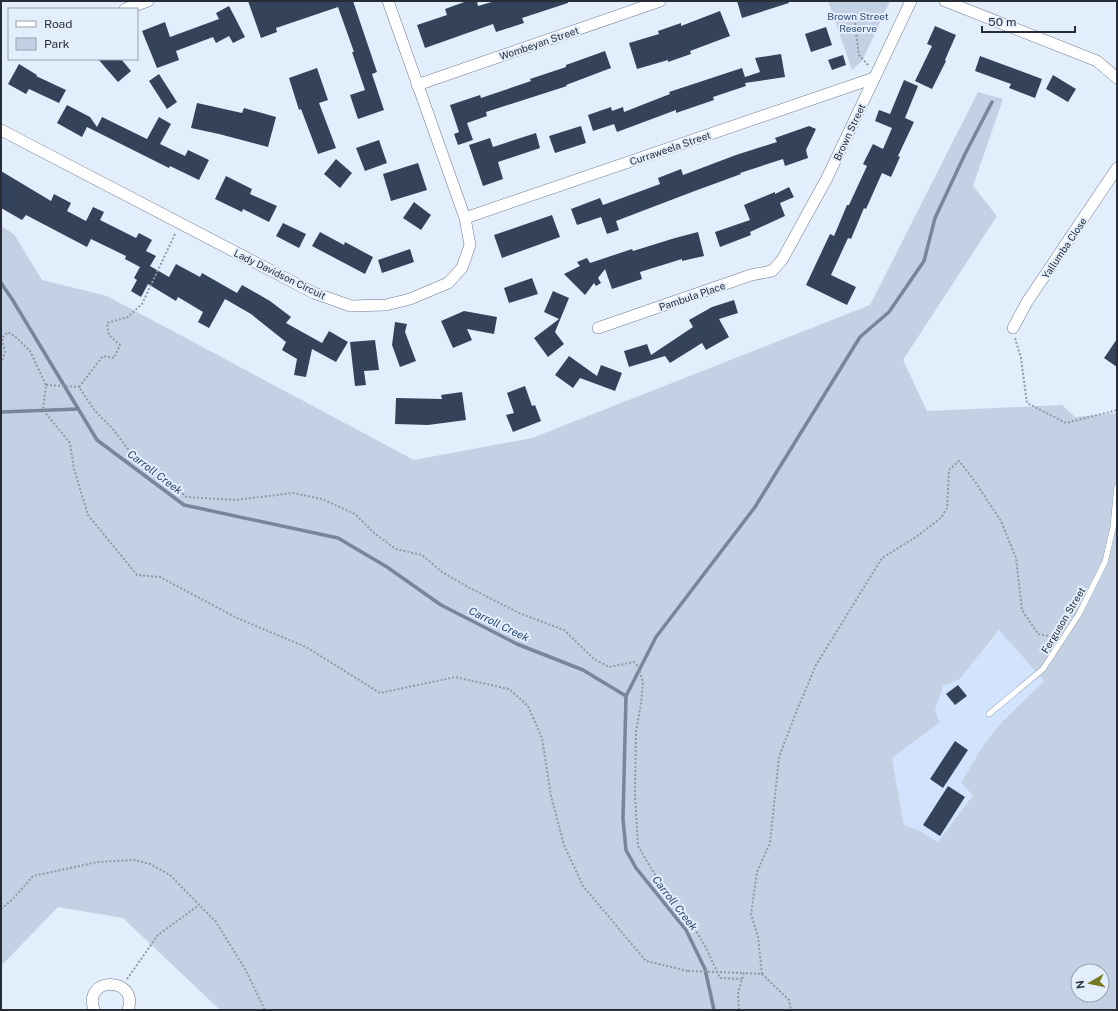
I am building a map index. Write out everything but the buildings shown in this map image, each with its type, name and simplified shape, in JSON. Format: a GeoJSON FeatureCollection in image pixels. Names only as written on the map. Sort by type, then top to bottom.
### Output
{"type":"FeatureCollection","features":[{"type":"Feature","properties":{"kind":"street"},"geometry":{"type":"LineString","coordinates":[[128,8],[148,1]]}},
{"type":"Feature","properties":{"kind":"street","name":"Lady Davidson Circuit"},"geometry":{"type":"LineString","coordinates":[[1,130],[314,293],[351,306],[386,305],[410,299],[448,283],[462,268],[470,245],[465,218],[388,1]]}},
{"type":"Feature","properties":{"kind":"street","name":"Wombeyan Street"},"geometry":{"type":"LineString","coordinates":[[417,85],[660,1]]}},
{"type":"Feature","properties":{"kind":"street","name":"Brown Street"},"geometry":{"type":"LineString","coordinates":[[782,260],[827,178],[910,1]]}},
{"type":"Feature","properties":{"kind":"street"},"geometry":{"type":"LineString","coordinates":[[945,1],[1097,61],[1117,78]]}},
{"type":"Feature","properties":{"kind":"street","name":"Curraweela Street"},"geometry":{"type":"LineString","coordinates":[[465,218],[875,75]]}},
{"type":"Feature","properties":{"kind":"street","name":"Yallumba Close"},"geometry":{"type":"LineString","coordinates":[[1012,328],[1117,168]]}},
{"type":"Feature","properties":{"kind":"street","name":"Pambula Place"},"geometry":{"type":"LineString","coordinates":[[598,328],[751,275],[772,271],[782,260]]}},
{"type":"Feature","properties":{"kind":"street"},"geometry":{"type":"LineString","coordinates":[[94,1010],[92,1003],[93,997],[99,988],[110,984],[122,987],[130,1002],[128,1010]]}},
{"type":"Feature","properties":{"kind":"lane","name":"Ferguson Street"},"geometry":{"type":"LineString","coordinates":[[989,714],[1043,669],[1082,608],[1104,562],[1113,528],[1117,487]]}},
{"type":"Feature","properties":{"kind":"path"},"geometry":{"type":"LineString","coordinates":[[856,15],[855,26],[859,55],[875,75]]}},
{"type":"Feature","properties":{"kind":"path"},"geometry":{"type":"LineString","coordinates":[[79,387],[103,356],[114,358],[120,345],[109,335],[107,323],[128,317],[142,304],[173,238]]}},
{"type":"Feature","properties":{"kind":"path"},"geometry":{"type":"LineString","coordinates":[[1012,328],[1021,358],[1027,403],[1066,423],[1117,410]]}},
{"type":"Feature","properties":{"kind":"path"},"geometry":{"type":"LineString","coordinates":[[1,364],[5,352],[2,338],[8,332],[17,338],[30,352],[46,385],[43,410],[70,443],[74,469],[88,515],[136,575],[160,577],[237,618],[306,648],[380,693],[455,676],[509,689],[528,706],[542,738],[551,796],[564,845],[583,886],[646,961],[688,971],[744,972],[762,974],[789,1000],[791,1010]]}},
{"type":"Feature","properties":{"kind":"path"},"geometry":{"type":"LineString","coordinates":[[46,385],[79,387]]}},
{"type":"Feature","properties":{"kind":"path"},"geometry":{"type":"LineString","coordinates":[[79,387],[95,411],[113,429],[137,461],[186,497],[235,500],[293,493],[322,499],[355,514],[374,533],[396,549],[422,555],[442,572],[519,614],[564,630],[594,659],[609,667],[634,662],[638,666],[643,682],[636,731],[635,794],[638,846],[654,873],[695,929],[720,978],[742,979]]}},
{"type":"Feature","properties":{"kind":"path"},"geometry":{"type":"LineString","coordinates":[[762,974],[758,937],[751,914],[757,872],[770,843],[779,757],[797,710],[816,665],[882,558],[916,537],[941,518],[946,508],[949,470],[959,461],[974,480],[1001,521],[1016,558],[1022,610],[1038,634],[1063,638]]}},
{"type":"Feature","properties":{"kind":"path"},"geometry":{"type":"LineString","coordinates":[[1,909],[13,899],[33,876],[98,862],[134,860],[150,864],[170,875],[216,922],[245,969],[265,1010]]}},
{"type":"Feature","properties":{"kind":"path"},"geometry":{"type":"LineString","coordinates":[[122,987],[158,935],[199,905]]}},
{"type":"Feature","properties":{"kind":"path"},"geometry":{"type":"LineString","coordinates":[[739,1010],[738,993],[744,972]]}},
{"type":"Feature","properties":{"kind":"shaded area"},"geometry":{"type":"Polygon","coordinates":[[[1000,630],[1044,681],[1003,721],[984,744],[973,794],[938,843],[918,830],[904,825],[892,757],[940,722],[935,711],[943,686],[960,679],[1000,630]]]}},
{"type":"Feature","properties":{"kind":"green space","name":"Brown Street Reserve"},"geometry":{"type":"Polygon","coordinates":[[[828,1],[890,1],[862,61],[852,70],[828,1]]]}},
{"type":"Feature","properties":{"kind":"green space"},"geometry":{"type":"Polygon","coordinates":[[[978,92],[1003,99],[973,186],[997,216],[903,360],[927,411],[1062,405],[1075,417],[1117,413],[1117,1010],[220,1010],[123,918],[58,907],[1,966],[1,226],[14,234],[42,280],[107,296],[414,460],[532,438],[870,305],[978,92]],[[999,630],[960,679],[943,686],[935,711],[940,722],[892,758],[904,825],[918,830],[938,842],[973,795],[961,783],[984,744],[1003,721],[1044,681],[999,630]]]}},
{"type":"Feature","properties":{"kind":"waterway"},"geometry":{"type":"LineString","coordinates":[[626,696],[656,637],[755,507],[860,337],[889,312],[924,261],[935,218],[965,154],[992,102]]}},
{"type":"Feature","properties":{"kind":"waterway","name":"Carroll Creek"},"geometry":{"type":"LineString","coordinates":[[1,283],[97,440],[184,505],[338,538],[387,567],[441,605],[517,644],[583,670],[626,696],[623,819],[626,850],[636,868],[686,930],[705,969],[714,1010]]}},
{"type":"Feature","properties":{"kind":"waterway"},"geometry":{"type":"LineString","coordinates":[[1,412],[78,409]]}}]}
